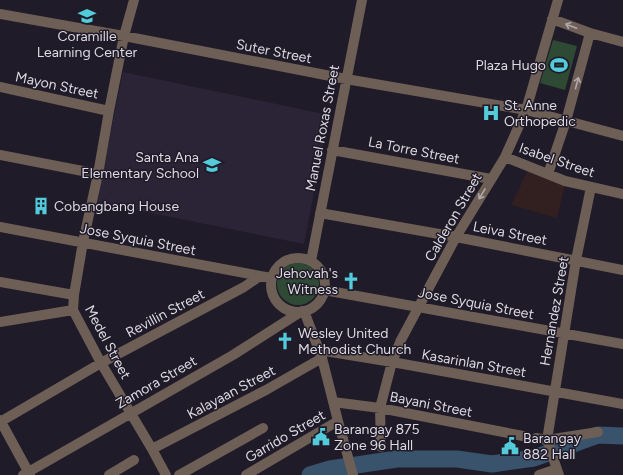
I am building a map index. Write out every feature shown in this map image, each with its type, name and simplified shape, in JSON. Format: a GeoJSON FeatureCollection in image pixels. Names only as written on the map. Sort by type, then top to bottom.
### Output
{"type":"FeatureCollection","features":[{"type":"Feature","properties":{"kind":"street","name":"Medel Street"},"geometry":{"type":"LineString","coordinates":[[134,0],[124,36],[108,111],[98,174],[83,242],[74,295],[74,310],[101,363],[166,475]]}},
{"type":"Feature","properties":{"kind":"street","name":"Manuel Roxas Street"},"geometry":{"type":"LineString","coordinates":[[311,261],[362,0]]}},
{"type":"Feature","properties":{"kind":"street","name":"Calderon Street"},"geometry":{"type":"LineString","coordinates":[[380,447],[380,408],[392,362],[401,340],[456,237],[505,157],[526,110],[558,0]]}},
{"type":"Feature","properties":{"kind":"street","name":"Suter Street"},"geometry":{"type":"LineString","coordinates":[[0,14],[124,36],[346,79],[526,110],[566,121]]}},
{"type":"Feature","properties":{"kind":"street"},"geometry":{"type":"LineString","coordinates":[[552,19],[590,33],[623,42]]}},
{"type":"Feature","properties":{"kind":"street"},"geometry":{"type":"LineString","coordinates":[[548,174],[566,121],[590,33]]}},
{"type":"Feature","properties":{"kind":"street","name":"Mayon Street"},"geometry":{"type":"LineString","coordinates":[[0,87],[108,111]]}},
{"type":"Feature","properties":{"kind":"street"},"geometry":{"type":"LineString","coordinates":[[566,121],[623,136]]}},
{"type":"Feature","properties":{"kind":"street","name":"La Torre Street"},"geometry":{"type":"LineString","coordinates":[[332,150],[491,179]]}},
{"type":"Feature","properties":{"kind":"street"},"geometry":{"type":"LineString","coordinates":[[0,155],[98,174]]}},
{"type":"Feature","properties":{"kind":"street","name":"Isabel Street"},"geometry":{"type":"LineString","coordinates":[[505,157],[566,181],[623,194]]}},
{"type":"Feature","properties":{"kind":"street","name":"Hernandez Street"},"geometry":{"type":"LineString","coordinates":[[547,442],[576,260],[592,187]]}},
{"type":"Feature","properties":{"kind":"street","name":"Leiva Street"},"geometry":{"type":"LineString","coordinates":[[320,213],[456,237],[623,270]]}},
{"type":"Feature","properties":{"kind":"street","name":"Jose Syquia Street"},"geometry":{"type":"LineString","coordinates":[[0,227],[271,278]]}},
{"type":"Feature","properties":{"kind":"street"},"geometry":{"type":"LineString","coordinates":[[295,258],[303,258],[311,261],[319,268],[323,275],[325,282],[322,297],[318,303],[311,308],[303,311],[290,311],[278,304],[271,292],[271,278],[274,270],[287,260],[295,258]]}},
{"type":"Feature","properties":{"kind":"street","name":"Revillin Street"},"geometry":{"type":"LineString","coordinates":[[0,421],[101,363],[244,287],[260,276]]}},
{"type":"Feature","properties":{"kind":"street"},"geometry":{"type":"LineString","coordinates":[[0,282],[74,295]]}},
{"type":"Feature","properties":{"kind":"street","name":"Jose Syquia Street"},"geometry":{"type":"LineString","coordinates":[[324,290],[623,344]]}},
{"type":"Feature","properties":{"kind":"street"},"geometry":{"type":"LineString","coordinates":[[0,322],[74,310]]}},
{"type":"Feature","properties":{"kind":"street"},"geometry":{"type":"LineString","coordinates":[[303,311],[321,354],[352,473]]}},
{"type":"Feature","properties":{"kind":"street","name":"Zamora Street"},"geometry":{"type":"LineString","coordinates":[[27,474],[233,354],[303,311]]}},
{"type":"Feature","properties":{"kind":"street","name":"Kasarinlan Street"},"geometry":{"type":"LineString","coordinates":[[321,354],[392,362],[623,404]]}},
{"type":"Feature","properties":{"kind":"street","name":"Kalayaan Street"},"geometry":{"type":"LineString","coordinates":[[152,449],[266,390],[321,354]]}},
{"type":"Feature","properties":{"kind":"street","name":"Bayani Street"},"geometry":{"type":"LineString","coordinates":[[333,402],[380,408],[524,436]]}},
{"type":"Feature","properties":{"kind":"street"},"geometry":{"type":"LineString","coordinates":[[0,421],[27,474]]}},
{"type":"Feature","properties":{"kind":"street","name":"Garrido Street"},"geometry":{"type":"LineString","coordinates":[[246,475],[338,421]]}},
{"type":"Feature","properties":{"kind":"street"},"geometry":{"type":"LineString","coordinates":[[178,475],[263,428]]}},
{"type":"Feature","properties":{"kind":"street"},"geometry":{"type":"LineString","coordinates":[[536,438],[547,442],[598,432]]}},
{"type":"Feature","properties":{"kind":"street"},"geometry":{"type":"LineString","coordinates":[[539,475],[558,472],[547,442]]}},
{"type":"Feature","properties":{"kind":"street"},"geometry":{"type":"LineString","coordinates":[[109,475],[134,460]]}},
{"type":"Feature","properties":{"kind":"shaded area","name":"Santa Ana Elementary School"},"geometry":{"type":"Polygon","coordinates":[[[123,72],[329,115],[304,244],[96,202],[123,72]]]}},
{"type":"Feature","properties":{"kind":"shaded area"},"geometry":{"type":"Polygon","coordinates":[[[528,170],[565,185],[557,218],[511,205],[528,170]]]}},
{"type":"Feature","properties":{"kind":"green space","name":"Plaza Hugo"},"geometry":{"type":"Polygon","coordinates":[[[553,40],[577,46],[565,90],[540,83],[553,40]]]}},
{"type":"Feature","properties":{"kind":"green space"},"geometry":{"type":"Polygon","coordinates":[[[298,263],[313,269],[319,284],[313,299],[298,305],[283,299],[277,284],[283,269],[298,263]]]}},
{"type":"Feature","properties":{"kind":"waterway"},"geometry":{"type":"LineString","coordinates":[[310,475],[330,469],[397,459],[457,459],[492,464],[534,458],[598,435],[623,436]]}},
{"type":"Feature","properties":{"kind":"place","name":"Coramille Learning Center"},"geometry":{"type":"Point","coordinates":[87,16]}},
{"type":"Feature","properties":{"kind":"place","name":"Plaza Hugo"},"geometry":{"type":"Point","coordinates":[559,65]}},
{"type":"Feature","properties":{"kind":"place","name":"St. Anne Orthopedic"},"geometry":{"type":"Point","coordinates":[491,113]}},
{"type":"Feature","properties":{"kind":"place","name":"Santa Ana Elementary School"},"geometry":{"type":"Point","coordinates":[212,165]}},
{"type":"Feature","properties":{"kind":"place","name":"Cobangbang House"},"geometry":{"type":"Point","coordinates":[41,206]}},
{"type":"Feature","properties":{"kind":"place","name":"Jehovah's Witness"},"geometry":{"type":"Point","coordinates":[351,281]}},
{"type":"Feature","properties":{"kind":"place","name":"Wesley United Methodist Church"},"geometry":{"type":"Point","coordinates":[285,341]}},
{"type":"Feature","properties":{"kind":"place","name":"Barangay 875 Zone 96 Hall"},"geometry":{"type":"Point","coordinates":[321,437]}},
{"type":"Feature","properties":{"kind":"place","name":"Barangay 882 Hall"},"geometry":{"type":"Point","coordinates":[510,446]}}]}
